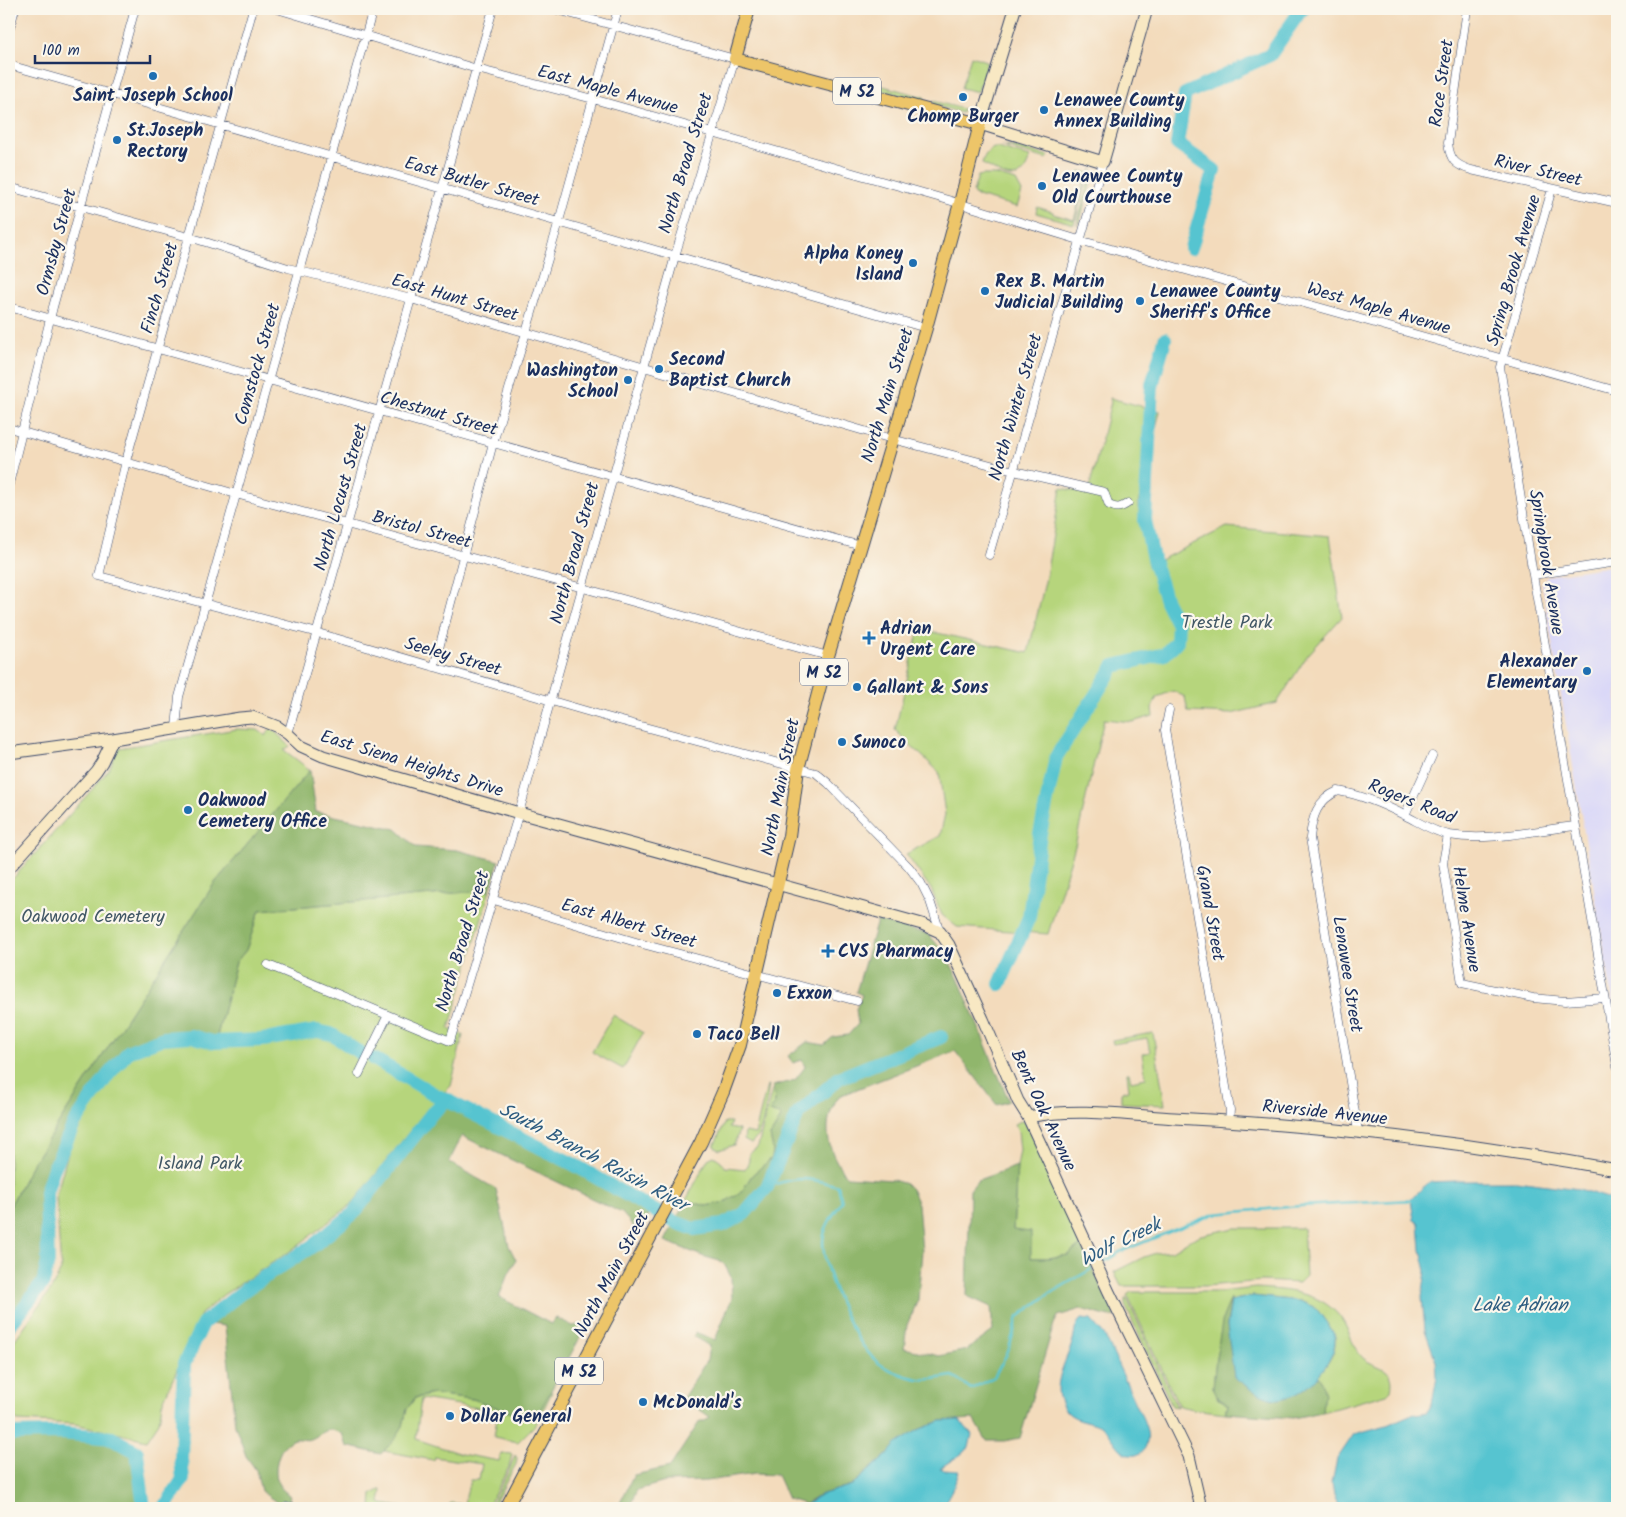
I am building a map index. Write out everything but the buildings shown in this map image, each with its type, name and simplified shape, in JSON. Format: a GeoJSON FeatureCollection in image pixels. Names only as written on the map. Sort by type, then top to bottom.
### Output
{"type":"FeatureCollection","features":[{"type":"Feature","properties":{"kind":"main road","name":"North Broad Street"},"geometry":{"type":"LineString","coordinates":[[734,59],[749,9]]}},
{"type":"Feature","properties":{"kind":"main road","name":"M 52"},"geometry":{"type":"LineString","coordinates":[[734,59],[980,124]]}},
{"type":"Feature","properties":{"kind":"main road","name":"North Main Street"},"geometry":{"type":"LineString","coordinates":[[506,1508],[702,1142],[740,1045],[789,836],[798,769],[828,656],[926,328],[980,124]]}},
{"type":"Feature","properties":{"kind":"street"},"geometry":{"type":"LineString","coordinates":[[9,31],[15,9]]}},
{"type":"Feature","properties":{"kind":"street","name":"Ormsby Street"},"geometry":{"type":"LineString","coordinates":[[9,484],[50,318],[136,9]]}},
{"type":"Feature","properties":{"kind":"street","name":"Finch Street"},"geometry":{"type":"LineString","coordinates":[[99,576],[126,461],[253,9]]}},
{"type":"Feature","properties":{"kind":"street","name":"East Maple Avenue"},"geometry":{"type":"LineString","coordinates":[[277,9],[477,69],[960,203]]}},
{"type":"Feature","properties":{"kind":"street","name":"Comstock Street"},"geometry":{"type":"LineString","coordinates":[[176,728],[179,697],[373,9]]}},
{"type":"Feature","properties":{"kind":"street","name":"North Locust Street"},"geometry":{"type":"LineString","coordinates":[[288,734],[493,9]]}},
{"type":"Feature","properties":{"kind":"street"},"geometry":{"type":"LineString","coordinates":[[554,9],[734,59]]}},
{"type":"Feature","properties":{"kind":"street"},"geometry":{"type":"LineString","coordinates":[[434,667],[493,443],[559,222],[618,9]]}},
{"type":"Feature","properties":{"kind":"street","name":"North Main Street"},"geometry":{"type":"LineString","coordinates":[[980,124],[1015,9]]}},
{"type":"Feature","properties":{"kind":"street","name":"North Winter Street"},"geometry":{"type":"LineString","coordinates":[[989,556],[1147,9]]}},
{"type":"Feature","properties":{"kind":"street","name":"Race Street"},"geometry":{"type":"LineString","coordinates":[[1454,161],[1450,154],[1448,143],[1467,9]]}},
{"type":"Feature","properties":{"kind":"street","name":"North Broad Street"},"geometry":{"type":"LineString","coordinates":[[268,965],[450,1041],[494,900],[552,700],[675,256],[734,59]]}},
{"type":"Feature","properties":{"kind":"street","name":"East Butler Street"},"geometry":{"type":"LineString","coordinates":[[9,66],[442,188],[926,328]]}},
{"type":"Feature","properties":{"kind":"street"},"geometry":{"type":"LineString","coordinates":[[980,124],[1103,162]]}},
{"type":"Feature","properties":{"kind":"street","name":"River Street"},"geometry":{"type":"LineString","coordinates":[[1454,161],[1460,166],[1471,170],[1617,203]]}},
{"type":"Feature","properties":{"kind":"street","name":"East Hunt Street"},"geometry":{"type":"LineString","coordinates":[[9,187],[298,271],[411,299],[892,439],[1104,492],[1109,505],[1116,508],[1122,507],[1128,502]]}},
{"type":"Feature","properties":{"kind":"street","name":"Spring Brook Avenue"},"geometry":{"type":"LineString","coordinates":[[1503,359],[1552,189]]}},
{"type":"Feature","properties":{"kind":"street","name":"West Maple Avenue"},"geometry":{"type":"LineString","coordinates":[[960,203],[1079,240],[1617,391]]}},
{"type":"Feature","properties":{"kind":"street","name":"Chestnut Street"},"geometry":{"type":"LineString","coordinates":[[9,307],[861,546]]}},
{"type":"Feature","properties":{"kind":"street","name":"Springbrook Avenue"},"geometry":{"type":"LineString","coordinates":[[1503,359],[1500,367],[1533,575],[1617,1066]]}},
{"type":"Feature","properties":{"kind":"street","name":"Bristol Street"},"geometry":{"type":"LineString","coordinates":[[9,428],[236,494],[828,656]]}},
{"type":"Feature","properties":{"kind":"street"},"geometry":{"type":"LineString","coordinates":[[1533,575],[1617,562]]}},
{"type":"Feature","properties":{"kind":"street","name":"Seeley Street"},"geometry":{"type":"LineString","coordinates":[[99,576],[318,633],[607,717],[798,769]]}},
{"type":"Feature","properties":{"kind":"street","name":"Grand Street"},"geometry":{"type":"LineString","coordinates":[[1169,710],[1165,730],[1230,1110],[1230,1121]]}},
{"type":"Feature","properties":{"kind":"street","name":"East Siena Heights Drive"},"geometry":{"type":"LineString","coordinates":[[9,753],[252,717],[279,728],[301,746],[323,756],[519,814],[922,924],[940,932]]}},
{"type":"Feature","properties":{"kind":"street"},"geometry":{"type":"LineString","coordinates":[[9,868],[96,771],[113,739]]}},
{"type":"Feature","properties":{"kind":"street"},"geometry":{"type":"LineString","coordinates":[[1405,816],[1432,756]]}},
{"type":"Feature","properties":{"kind":"street","name":"Bent Oak Avenue"},"geometry":{"type":"LineString","coordinates":[[798,769],[816,773],[828,782],[909,867],[921,883],[930,901],[940,932],[949,945],[971,992],[1018,1100],[1028,1117],[1100,1274],[1190,1456],[1201,1508]]}},
{"type":"Feature","properties":{"kind":"street","name":"Rogers Road"},"geometry":{"type":"LineString","coordinates":[[1312,821],[1323,800],[1338,791],[1371,800],[1424,826],[1448,835],[1503,835],[1576,826]]}},
{"type":"Feature","properties":{"kind":"street","name":"Lenawee Street"},"geometry":{"type":"LineString","coordinates":[[1312,821],[1310,838],[1358,1131]]}},
{"type":"Feature","properties":{"kind":"street","name":"Helme Avenue"},"geometry":{"type":"LineString","coordinates":[[1448,835],[1443,852],[1443,862],[1462,983],[1533,998],[1565,1001],[1605,998]]}},
{"type":"Feature","properties":{"kind":"street","name":"East Albert Street"},"geometry":{"type":"LineString","coordinates":[[494,900],[646,944],[857,1001]]}},
{"type":"Feature","properties":{"kind":"street"},"geometry":{"type":"LineString","coordinates":[[359,1074],[388,1015]]}},
{"type":"Feature","properties":{"kind":"street","name":"Riverside Avenue"},"geometry":{"type":"LineString","coordinates":[[1028,1117],[1062,1112],[1230,1121],[1358,1131],[1442,1142],[1617,1170]]}},
{"type":"Feature","properties":{"kind":"shaded area","name":"Alexander Elementary"},"geometry":{"type":"Polygon","coordinates":[[[1617,565],[1617,1008],[1614,1008],[1542,583],[1547,576],[1617,565]]]}},
{"type":"Feature","properties":{"kind":"green space"},"geometry":{"type":"Polygon","coordinates":[[[971,56],[987,61],[978,92],[961,88],[971,56]]]}},
{"type":"Feature","properties":{"kind":"green space"},"geometry":{"type":"Polygon","coordinates":[[[991,64],[980,104],[976,110],[991,64]]]}},
{"type":"Feature","properties":{"kind":"green space"},"geometry":{"type":"Polygon","coordinates":[[[857,79],[925,98],[922,101],[859,84],[857,79]]]}},
{"type":"Feature","properties":{"kind":"green space"},"geometry":{"type":"Polygon","coordinates":[[[933,101],[963,109],[962,113],[934,105],[933,101]]]}},
{"type":"Feature","properties":{"kind":"green space"},"geometry":{"type":"Polygon","coordinates":[[[1002,146],[1016,147],[1049,156],[1047,159],[1002,146]]]}},
{"type":"Feature","properties":{"kind":"green space"},"geometry":{"type":"Polygon","coordinates":[[[994,148],[1030,157],[1026,168],[1019,175],[1011,177],[998,173],[983,164],[985,156],[994,148]]]}},
{"type":"Feature","properties":{"kind":"green space"},"geometry":{"type":"Polygon","coordinates":[[[1092,169],[1093,174],[1080,221],[1077,225],[1092,169]]]}},
{"type":"Feature","properties":{"kind":"green space"},"geometry":{"type":"Polygon","coordinates":[[[1080,171],[1088,173],[1074,224],[1036,213],[1037,207],[1074,220],[1085,179],[1078,176],[1080,171]]]}},
{"type":"Feature","properties":{"kind":"green space"},"geometry":{"type":"Polygon","coordinates":[[[996,175],[1016,181],[1022,192],[1017,207],[974,195],[973,192],[978,176],[996,175]]]}},
{"type":"Feature","properties":{"kind":"green space","name":"Trestle Park"},"geometry":{"type":"Polygon","coordinates":[[[1110,398],[1160,411],[1138,504],[1148,566],[1227,527],[1330,536],[1342,617],[1307,656],[1277,703],[1231,714],[1188,712],[1185,697],[1173,691],[1157,697],[1152,708],[1153,716],[1132,722],[1104,719],[1075,846],[1048,934],[957,927],[942,915],[931,889],[906,854],[940,836],[945,814],[939,772],[895,730],[919,629],[1028,653],[1045,582],[1061,488],[1088,493],[1111,402],[1110,398]]]}},
{"type":"Feature","properties":{"kind":"green space","name":"Oakwood Cemetery"},"geometry":{"type":"Polygon","coordinates":[[[271,728],[290,746],[284,750],[310,770],[214,884],[31,1166],[9,1208],[9,883],[96,785],[109,769],[119,748],[237,729],[258,730],[266,736],[271,728]]]}},
{"type":"Feature","properties":{"kind":"green space"},"geometry":{"type":"Polygon","coordinates":[[[310,770],[316,812],[396,829],[416,847],[457,850],[499,861],[490,890],[260,910],[246,950],[236,962],[217,1036],[213,1042],[191,1036],[163,1038],[129,1051],[108,1075],[74,1124],[53,1170],[46,1191],[48,1262],[43,1283],[9,1324],[9,1208],[31,1166],[214,884],[310,770]]]}},
{"type":"Feature","properties":{"kind":"green space","name":"Island Park"},"geometry":{"type":"Polygon","coordinates":[[[490,890],[449,1029],[463,1035],[451,1086],[428,1108],[352,1204],[289,1252],[223,1295],[201,1314],[162,1404],[159,1422],[147,1440],[75,1424],[18,1421],[9,1417],[9,1348],[52,1288],[61,1270],[56,1196],[69,1149],[91,1105],[112,1074],[131,1053],[148,1046],[217,1036],[236,962],[246,950],[260,910],[490,890]]]}},
{"type":"Feature","properties":{"kind":"green space"},"geometry":{"type":"Polygon","coordinates":[[[877,921],[928,934],[945,953],[959,980],[1009,1101],[997,1105],[955,1051],[839,1096],[833,1106],[829,1117],[828,1137],[835,1158],[847,1177],[893,1180],[906,1184],[911,1189],[918,1204],[922,1251],[918,1300],[907,1325],[904,1348],[939,1356],[967,1350],[993,1331],[991,1307],[967,1296],[970,1190],[978,1180],[1017,1166],[1013,1230],[1031,1232],[1031,1258],[1069,1255],[1082,1245],[1115,1316],[1109,1317],[1081,1309],[1058,1316],[1020,1438],[1004,1441],[987,1441],[974,1419],[941,1421],[918,1430],[896,1445],[852,1485],[820,1495],[805,1504],[788,1499],[777,1475],[755,1474],[706,1481],[665,1482],[637,1490],[629,1508],[619,1508],[634,1475],[670,1467],[700,1421],[705,1421],[710,1417],[683,1398],[707,1360],[709,1346],[694,1336],[695,1332],[715,1340],[732,1298],[731,1277],[723,1262],[702,1256],[665,1241],[686,1200],[706,1206],[725,1202],[742,1191],[752,1175],[772,1158],[773,1150],[770,1136],[781,1115],[770,1111],[775,1102],[773,1086],[795,1080],[805,1067],[802,1060],[793,1063],[788,1056],[807,1042],[824,1045],[833,1037],[848,1035],[858,1024],[856,1009],[862,995],[856,992],[877,921]]]}},
{"type":"Feature","properties":{"kind":"green space"},"geometry":{"type":"Polygon","coordinates":[[[613,1015],[643,1033],[623,1069],[592,1052],[613,1015]]]}},
{"type":"Feature","properties":{"kind":"green space"},"geometry":{"type":"Polygon","coordinates":[[[1153,1033],[1165,1105],[1121,1103],[1121,1092],[1129,1090],[1127,1073],[1129,1073],[1131,1081],[1146,1078],[1142,1054],[1150,1052],[1147,1038],[1113,1044],[1112,1040],[1153,1033]]]}},
{"type":"Feature","properties":{"kind":"green space"},"geometry":{"type":"Polygon","coordinates":[[[767,1086],[769,1086],[762,1126],[751,1144],[744,1140],[745,1132],[755,1134],[767,1086]]]}},
{"type":"Feature","properties":{"kind":"green space"},"geometry":{"type":"Polygon","coordinates":[[[773,1086],[775,1102],[781,1115],[770,1136],[773,1150],[772,1158],[752,1175],[742,1191],[725,1202],[706,1206],[686,1200],[708,1159],[714,1156],[725,1167],[745,1169],[749,1161],[749,1153],[758,1147],[773,1086]]]}},
{"type":"Feature","properties":{"kind":"green space"},"geometry":{"type":"Polygon","coordinates":[[[448,1100],[573,1164],[651,1209],[639,1233],[622,1213],[462,1136],[449,1162],[496,1189],[509,1246],[516,1260],[499,1297],[551,1324],[557,1318],[573,1326],[588,1323],[537,1416],[529,1419],[473,1399],[433,1394],[415,1398],[407,1409],[403,1426],[395,1439],[381,1454],[347,1446],[342,1434],[332,1430],[325,1431],[309,1440],[295,1439],[289,1442],[284,1446],[278,1458],[276,1472],[279,1485],[290,1496],[288,1503],[279,1504],[261,1491],[256,1470],[246,1456],[235,1425],[225,1326],[203,1323],[246,1289],[314,1245],[354,1213],[433,1112],[448,1100]]]}},
{"type":"Feature","properties":{"kind":"green space"},"geometry":{"type":"Polygon","coordinates":[[[1021,1121],[1025,1122],[1082,1245],[1069,1255],[1031,1258],[1013,1231],[1017,1166],[1020,1150],[1018,1131],[1014,1124],[1021,1121]]]}},
{"type":"Feature","properties":{"kind":"green space"},"geometry":{"type":"Polygon","coordinates":[[[725,1122],[731,1122],[729,1128],[739,1130],[734,1145],[719,1150],[714,1146],[725,1122]]]}},
{"type":"Feature","properties":{"kind":"green space"},"geometry":{"type":"Polygon","coordinates":[[[1234,1228],[1303,1228],[1306,1276],[1299,1283],[1262,1281],[1206,1286],[1121,1286],[1114,1272],[1144,1257],[1172,1251],[1201,1235],[1234,1228]]]}},
{"type":"Feature","properties":{"kind":"green space"},"geometry":{"type":"Polygon","coordinates":[[[1256,1288],[1293,1292],[1317,1299],[1327,1305],[1344,1323],[1362,1357],[1366,1361],[1387,1371],[1392,1382],[1391,1390],[1387,1394],[1322,1412],[1323,1400],[1318,1375],[1329,1361],[1334,1350],[1334,1333],[1316,1308],[1300,1301],[1253,1296],[1230,1301],[1216,1358],[1213,1387],[1228,1404],[1226,1413],[1179,1406],[1127,1295],[1131,1292],[1219,1292],[1256,1288]]]}},
{"type":"Feature","properties":{"kind":"green space"},"geometry":{"type":"Polygon","coordinates":[[[1231,1298],[1227,1326],[1300,1392],[1318,1375],[1325,1394],[1322,1412],[1293,1418],[1226,1413],[1228,1405],[1218,1399],[1213,1387],[1223,1317],[1231,1298]]]}},
{"type":"Feature","properties":{"kind":"green space"},"geometry":{"type":"Polygon","coordinates":[[[1125,1299],[1127,1299],[1177,1407],[1172,1406],[1125,1305],[1125,1299]]]}},
{"type":"Feature","properties":{"kind":"green space"},"geometry":{"type":"Polygon","coordinates":[[[550,1391],[552,1392],[536,1424],[518,1442],[494,1437],[498,1411],[421,1399],[416,1439],[461,1454],[499,1461],[501,1453],[512,1454],[509,1467],[487,1508],[449,1508],[450,1503],[464,1504],[470,1480],[479,1480],[482,1464],[434,1457],[433,1460],[384,1451],[403,1426],[407,1409],[415,1398],[433,1394],[473,1399],[529,1419],[537,1416],[550,1391]]]}},
{"type":"Feature","properties":{"kind":"green space"},"geometry":{"type":"Polygon","coordinates":[[[9,1432],[14,1434],[61,1433],[112,1438],[137,1452],[144,1508],[9,1508],[9,1432]]]}},
{"type":"Feature","properties":{"kind":"green space"},"geometry":{"type":"Polygon","coordinates":[[[515,1455],[517,1458],[516,1464],[492,1508],[489,1508],[509,1471],[515,1455]]]}},
{"type":"Feature","properties":{"kind":"green space"},"geometry":{"type":"Polygon","coordinates":[[[382,1490],[380,1503],[407,1508],[371,1508],[372,1494],[382,1490]]]}},
{"type":"Feature","properties":{"kind":"water","name":"Lake Adrian"},"geometry":{"type":"Polygon","coordinates":[[[1516,1181],[1579,1189],[1617,1201],[1617,1508],[1339,1508],[1332,1483],[1337,1459],[1354,1434],[1387,1425],[1410,1415],[1427,1412],[1432,1404],[1437,1376],[1436,1361],[1425,1330],[1422,1297],[1426,1271],[1421,1250],[1419,1223],[1414,1220],[1411,1199],[1429,1182],[1516,1181]]]}},
{"type":"Feature","properties":{"kind":"water"},"geometry":{"type":"Polygon","coordinates":[[[1253,1296],[1300,1301],[1316,1308],[1334,1333],[1334,1349],[1326,1366],[1314,1381],[1293,1395],[1273,1399],[1255,1391],[1234,1377],[1227,1326],[1231,1301],[1253,1296]]]}},
{"type":"Feature","properties":{"kind":"water"},"geometry":{"type":"Polygon","coordinates":[[[1081,1319],[1091,1320],[1105,1336],[1143,1419],[1148,1437],[1145,1448],[1139,1454],[1130,1455],[1125,1453],[1106,1430],[1071,1415],[1061,1404],[1058,1386],[1060,1376],[1076,1326],[1081,1319]]]}},
{"type":"Feature","properties":{"kind":"water"},"geometry":{"type":"Polygon","coordinates":[[[959,1420],[972,1434],[969,1448],[940,1468],[943,1470],[959,1471],[954,1486],[942,1508],[806,1508],[806,1505],[820,1495],[852,1485],[887,1455],[895,1445],[918,1430],[941,1421],[959,1420]]]}},
{"type":"Feature","properties":{"kind":"waterway","name":"South Branch Raisin River"},"geometry":{"type":"LineString","coordinates":[[1191,248],[1214,170],[1177,144],[1185,94],[1270,55],[1303,9]]}},
{"type":"Feature","properties":{"kind":"waterway","name":"South Branch Raisin River"},"geometry":{"type":"LineString","coordinates":[[1000,984],[1029,917],[1040,834],[1056,757],[1114,666],[1165,654],[1177,641],[1178,625],[1166,601],[1153,559],[1145,520],[1152,385],[1165,339]]}},
{"type":"Feature","properties":{"kind":"waterway","name":"South Branch Raisin River"},"geometry":{"type":"LineString","coordinates":[[9,1326],[43,1283],[48,1262],[46,1192],[53,1170],[74,1124],[108,1075],[129,1051],[163,1038],[191,1036],[213,1042],[263,1040],[317,1031],[331,1034],[360,1053]]}},
{"type":"Feature","properties":{"kind":"waterway","name":"South Branch Raisin River"},"geometry":{"type":"LineString","coordinates":[[374,1059],[434,1094],[573,1164],[675,1222],[694,1229],[723,1225],[744,1214],[767,1187],[798,1114],[839,1078],[941,1037]]}},
{"type":"Feature","properties":{"kind":"waterway","name":"South Branch Raisin River"},"geometry":{"type":"LineString","coordinates":[[164,1508],[183,1479],[181,1459],[184,1364],[203,1323],[246,1289],[314,1245],[354,1213],[433,1112],[448,1100]]}},
{"type":"Feature","properties":{"kind":"waterway","name":"Wolf Creek"},"geometry":{"type":"LineString","coordinates":[[767,1187],[794,1179],[810,1179],[838,1186],[842,1202],[832,1216],[823,1237],[824,1256],[835,1291],[852,1328],[862,1345],[873,1358],[886,1368],[915,1378],[927,1380],[953,1376],[971,1389],[994,1377],[1008,1352],[1018,1317],[1049,1294],[1095,1267]]}},
{"type":"Feature","properties":{"kind":"waterway","name":"Wolf Creek"},"geometry":{"type":"LineString","coordinates":[[1099,1265],[1122,1251],[1214,1214],[1300,1206],[1412,1200]]}},
{"type":"Feature","properties":{"kind":"waterway","name":"South Branch Raisin River"},"geometry":{"type":"LineString","coordinates":[[9,1432],[14,1434],[61,1433],[112,1438],[137,1452],[144,1508]]}},
{"type":"Feature","properties":{"kind":"place","name":"Saint Joseph School"},"geometry":{"type":"Point","coordinates":[153,76]}},
{"type":"Feature","properties":{"kind":"place","name":"Chomp Burger"},"geometry":{"type":"Point","coordinates":[963,97]}},
{"type":"Feature","properties":{"kind":"place","name":"Lenawee County Annex Building"},"geometry":{"type":"Point","coordinates":[1044,110]}},
{"type":"Feature","properties":{"kind":"place","name":"St.Joseph Rectory"},"geometry":{"type":"Point","coordinates":[117,140]}},
{"type":"Feature","properties":{"kind":"place","name":"Lenawee County Old Courthouse"},"geometry":{"type":"Point","coordinates":[1042,186]}},
{"type":"Feature","properties":{"kind":"place","name":"Alpha Koney Island"},"geometry":{"type":"Point","coordinates":[913,263]}},
{"type":"Feature","properties":{"kind":"place","name":"Rex B. Martin Judicial Building"},"geometry":{"type":"Point","coordinates":[985,291]}},
{"type":"Feature","properties":{"kind":"place","name":"Lenawee County Sheriff's Office"},"geometry":{"type":"Point","coordinates":[1140,301]}},
{"type":"Feature","properties":{"kind":"place","name":"Second Baptist Church"},"geometry":{"type":"Point","coordinates":[659,369]}},
{"type":"Feature","properties":{"kind":"place","name":"Washington School"},"geometry":{"type":"Point","coordinates":[628,380]}},
{"type":"Feature","properties":{"kind":"place","name":"Adrian Urgent Care"},"geometry":{"type":"Point","coordinates":[869,638]}},
{"type":"Feature","properties":{"kind":"place","name":"Alexander Elementary"},"geometry":{"type":"Point","coordinates":[1587,671]}},
{"type":"Feature","properties":{"kind":"place","name":"Gallant & Sons"},"geometry":{"type":"Point","coordinates":[857,687]}},
{"type":"Feature","properties":{"kind":"place","name":"Sunoco"},"geometry":{"type":"Point","coordinates":[842,742]}},
{"type":"Feature","properties":{"kind":"place","name":"Oakwood Cemetery Office"},"geometry":{"type":"Point","coordinates":[188,810]}},
{"type":"Feature","properties":{"kind":"place","name":"CVS Pharmacy"},"geometry":{"type":"Point","coordinates":[828,951]}},
{"type":"Feature","properties":{"kind":"place","name":"Exxon"},"geometry":{"type":"Point","coordinates":[777,993]}},
{"type":"Feature","properties":{"kind":"place","name":"Taco Bell"},"geometry":{"type":"Point","coordinates":[697,1034]}},
{"type":"Feature","properties":{"kind":"place","name":"McDonald's"},"geometry":{"type":"Point","coordinates":[643,1402]}},
{"type":"Feature","properties":{"kind":"place","name":"Dollar General"},"geometry":{"type":"Point","coordinates":[450,1416]}}]}
